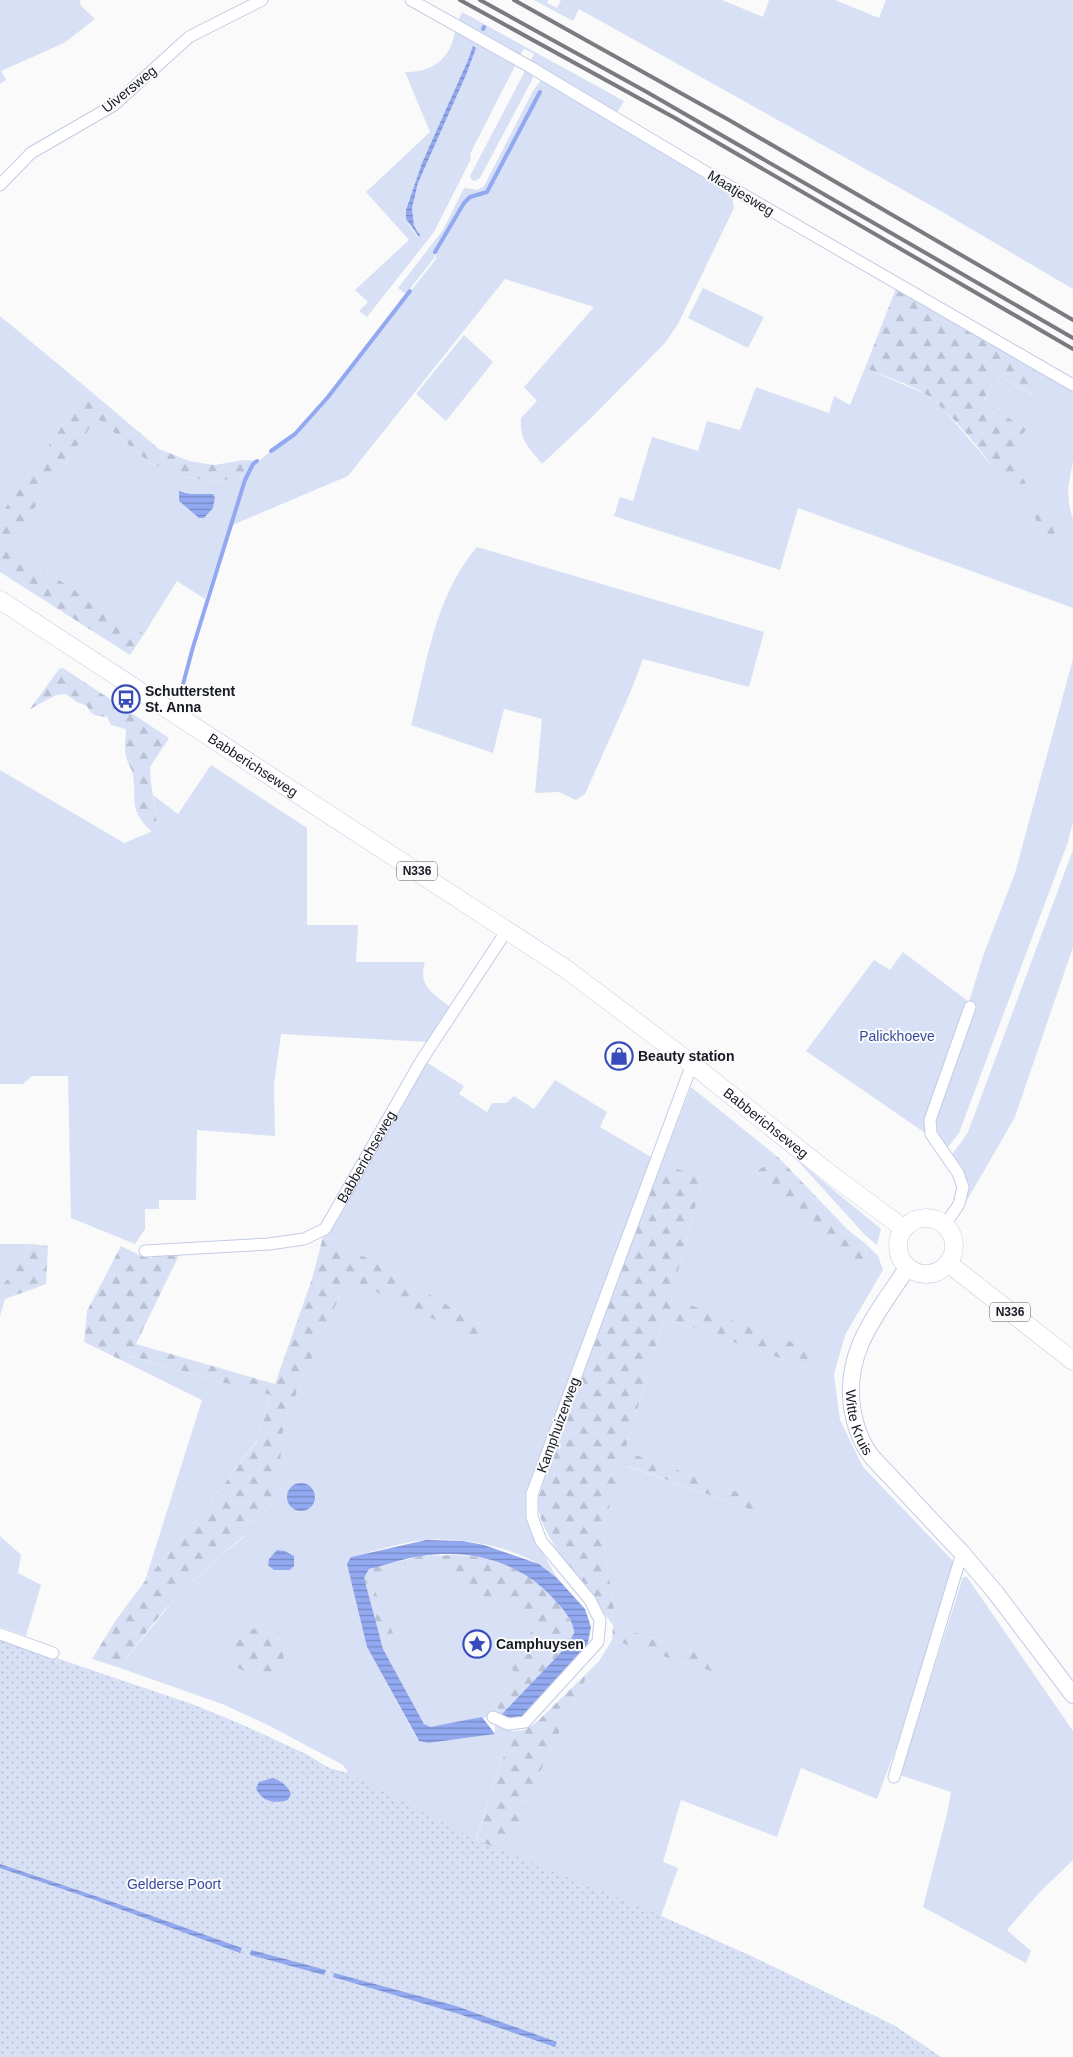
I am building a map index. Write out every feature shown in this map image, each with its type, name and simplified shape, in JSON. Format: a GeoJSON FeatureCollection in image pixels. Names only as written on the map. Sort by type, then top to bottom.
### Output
{"type":"FeatureCollection","features":[{"type":"Feature","properties":{"kind":"main road","name":"Babberichseweg"},"geometry":{"type":"LineString","coordinates":[[0,600],[566,969],[692,1064],[825,1170],[903,1228]]}},
{"type":"Feature","properties":{"kind":"main road"},"geometry":{"type":"LineString","coordinates":[[923,1217],[931,1218],[944,1224],[952,1236],[954,1250],[943,1269],[928,1274],[921,1274],[907,1268],[899,1256],[897,1248],[897,1241],[903,1228],[916,1219],[923,1217]]}},
{"type":"Feature","properties":{"kind":"main road","name":"N336"},"geometry":{"type":"LineString","coordinates":[[948,1263],[1073,1361]]}},
{"type":"Feature","properties":{"kind":"main road","name":"Witte Kruis"},"geometry":{"type":"LineString","coordinates":[[907,1268],[861,1340],[852,1366],[850,1390],[860,1439],[872,1456],[962,1553],[995,1592],[1073,1695]]}},
{"type":"Feature","properties":{"kind":"street","name":"Uiversweg"},"geometry":{"type":"LineString","coordinates":[[0,184],[31,153],[114,105],[189,37],[262,0]]}},
{"type":"Feature","properties":{"kind":"street","name":"Maatjesweg"},"geometry":{"type":"LineString","coordinates":[[411,0],[515,58],[744,195],[1073,385]]}},
{"type":"Feature","properties":{"kind":"street","name":"Babberichseweg"},"geometry":{"type":"LineString","coordinates":[[145,1251],[269,1244],[304,1239],[325,1230],[421,1062],[507,930]]}},
{"type":"Feature","properties":{"kind":"street"},"geometry":{"type":"LineString","coordinates":[[944,1224],[959,1204],[963,1187],[958,1173],[931,1134],[930,1120],[970,1007]]}},
{"type":"Feature","properties":{"kind":"street","name":"Kamphuizerweg"},"geometry":{"type":"LineString","coordinates":[[492,1718],[508,1724],[525,1722],[598,1642],[600,1620],[590,1600],[541,1541],[532,1517],[532,1494],[692,1064]]}},
{"type":"Feature","properties":{"kind":"street"},"geometry":{"type":"LineString","coordinates":[[894,1777],[962,1553]]}},
{"type":"Feature","properties":{"kind":"street"},"geometry":{"type":"LineString","coordinates":[[0,1634],[53,1653]]}},
{"type":"Feature","properties":{"kind":"green space"},"geometry":{"type":"Polygon","coordinates":[[[0,0],[80,0],[81,6],[95,19],[64,43],[1,71],[6,80],[0,84],[0,0]]]}},
{"type":"Feature","properties":{"kind":"green space"},"geometry":{"type":"Polygon","coordinates":[[[534,0],[549,0],[547,3],[557,8],[561,0],[722,0],[763,17],[769,0],[835,0],[879,18],[886,0],[1073,0],[1073,289],[939,210],[579,9],[573,21],[534,0]]]}},
{"type":"Feature","properties":{"kind":"green space"},"geometry":{"type":"Polygon","coordinates":[[[462,12],[624,101],[617,113],[530,62],[534,54],[524,49],[520,56],[458,21],[462,12]]]}},
{"type":"Feature","properties":{"kind":"green space"},"geometry":{"type":"Polygon","coordinates":[[[455,28],[516,64],[470,154],[471,159],[434,232],[367,317],[359,311],[368,302],[355,290],[409,240],[366,192],[430,132],[405,72],[415,72],[433,66],[446,55],[455,28]],[[473,47],[422,163],[406,210],[409,225],[418,237],[420,235],[414,226],[412,208],[418,183],[466,75],[473,47]]]}},
{"type":"Feature","properties":{"kind":"green space"},"geometry":{"type":"Polygon","coordinates":[[[526,69],[533,75],[533,78],[480,178],[475,181],[472,180],[470,176],[526,69]]]}},
{"type":"Feature","properties":{"kind":"green space"},"geometry":{"type":"Polygon","coordinates":[[[541,80],[544,80],[732,194],[734,208],[678,324],[665,343],[592,417],[542,464],[529,448],[522,433],[521,418],[537,401],[524,387],[594,307],[505,279],[348,476],[230,526],[205,599],[177,581],[144,634],[7,547],[97,418],[150,463],[168,471],[184,477],[216,481],[247,477],[258,462],[306,424],[436,259],[435,253],[434,258],[406,294],[398,288],[443,230],[463,190],[465,188],[477,190],[484,186],[533,91],[541,80]],[[183,491],[204,518],[215,500],[213,494],[191,494],[183,491]]]}},
{"type":"Feature","properties":{"kind":"green space"},"geometry":{"type":"Polygon","coordinates":[[[897,286],[1045,373],[1033,394],[997,375],[983,402],[1026,429],[1008,457],[1026,483],[1016,488],[1000,463],[993,467],[961,428],[925,394],[865,368],[897,286]]]}},
{"type":"Feature","properties":{"kind":"green space"},"geometry":{"type":"Polygon","coordinates":[[[703,288],[764,317],[748,348],[688,318],[703,288]]]}},
{"type":"Feature","properties":{"kind":"green space"},"geometry":{"type":"Polygon","coordinates":[[[0,316],[88,389],[0,516],[0,316]]]}},
{"type":"Feature","properties":{"kind":"green space"},"geometry":{"type":"Polygon","coordinates":[[[464,335],[493,362],[446,421],[416,394],[464,335]]]}},
{"type":"Feature","properties":{"kind":"green space"},"geometry":{"type":"Polygon","coordinates":[[[865,368],[923,393],[940,405],[993,467],[1000,462],[1025,483],[1008,457],[983,403],[997,375],[1032,394],[1045,373],[1073,389],[1073,460],[1068,490],[1073,520],[1073,608],[798,508],[780,570],[614,516],[620,497],[633,501],[652,437],[698,451],[707,421],[740,430],[756,387],[829,413],[834,396],[850,405],[865,368]]]}},
{"type":"Feature","properties":{"kind":"green space"},"geometry":{"type":"Polygon","coordinates":[[[88,389],[159,449],[189,461],[215,465],[243,460],[259,461],[247,477],[216,481],[184,477],[150,463],[97,418],[7,547],[144,634],[130,655],[0,572],[0,516],[88,389]]]}},
{"type":"Feature","properties":{"kind":"green space"},"geometry":{"type":"Polygon","coordinates":[[[1035,497],[1056,532],[1047,538],[1026,503],[1035,497]]]}},
{"type":"Feature","properties":{"kind":"green space"},"geometry":{"type":"Polygon","coordinates":[[[477,547],[764,632],[749,687],[643,659],[585,794],[576,800],[559,792],[535,793],[542,719],[504,709],[493,753],[411,725],[441,609],[462,567],[477,547]]]}},
{"type":"Feature","properties":{"kind":"green space","name":"Palickhoeve"},"geometry":{"type":"Polygon","coordinates":[[[1073,659],[1073,822],[1068,842],[959,1133],[947,1148],[806,1051],[874,960],[890,970],[903,952],[969,1002],[983,956],[1015,873],[1073,659]]]}},
{"type":"Feature","properties":{"kind":"green space"},"geometry":{"type":"Polygon","coordinates":[[[63,668],[169,738],[150,767],[158,829],[152,832],[144,824],[136,811],[133,775],[125,753],[126,729],[111,725],[107,717],[95,715],[87,706],[66,694],[56,695],[30,709],[59,669],[63,668]]]}},
{"type":"Feature","properties":{"kind":"green space"},"geometry":{"type":"Polygon","coordinates":[[[211,765],[307,828],[307,925],[358,925],[356,962],[425,962],[423,978],[425,984],[451,1008],[429,1042],[281,1034],[274,1085],[275,1136],[197,1130],[196,1200],[159,1200],[159,1209],[145,1209],[145,1229],[135,1244],[71,1218],[68,1076],[32,1076],[23,1084],[0,1084],[0,770],[124,843],[158,829],[153,795],[178,814],[211,765]]]}},
{"type":"Feature","properties":{"kind":"green space"},"geometry":{"type":"Polygon","coordinates":[[[1073,850],[1073,947],[1015,1117],[966,1202],[968,1182],[951,1155],[968,1132],[1073,850]]]}},
{"type":"Feature","properties":{"kind":"green space"},"geometry":{"type":"Polygon","coordinates":[[[426,1062],[464,1086],[459,1094],[487,1112],[492,1103],[506,1103],[514,1096],[534,1109],[555,1080],[607,1112],[600,1127],[651,1157],[530,1484],[539,1546],[557,1578],[539,1564],[513,1552],[484,1544],[455,1540],[417,1541],[351,1557],[367,1647],[419,1741],[428,1743],[495,1734],[495,1724],[512,1731],[476,1839],[508,1853],[538,1776],[590,1670],[599,1661],[612,1640],[717,1673],[721,1661],[613,1625],[614,1609],[602,1532],[621,1464],[763,1514],[767,1503],[625,1451],[664,1318],[808,1368],[812,1361],[671,1298],[702,1181],[705,1178],[661,1164],[691,1087],[778,1157],[751,1175],[762,1181],[861,1276],[865,1263],[866,1244],[878,1256],[883,1270],[845,1335],[834,1374],[840,1420],[863,1467],[953,1561],[897,1745],[877,1799],[801,1768],[777,1837],[681,1800],[663,1862],[678,1868],[661,1916],[751,1956],[895,2026],[941,2057],[597,2057],[348,1785],[347,1771],[343,1765],[268,1725],[222,1704],[120,1668],[178,1595],[221,1555],[243,1538],[271,1505],[278,1479],[285,1419],[349,1278],[490,1330],[324,1233],[426,1062]],[[313,1488],[291,1508],[300,1511],[316,1497],[313,1488]],[[280,1550],[274,1570],[290,1570],[290,1553],[280,1550]]]}},
{"type":"Feature","properties":{"kind":"green space"},"geometry":{"type":"Polygon","coordinates":[[[778,1157],[848,1230],[866,1244],[865,1263],[861,1277],[762,1181],[751,1175],[778,1157]]]}},
{"type":"Feature","properties":{"kind":"green space"},"geometry":{"type":"Polygon","coordinates":[[[796,1159],[881,1229],[877,1245],[865,1235],[796,1159]]]}},
{"type":"Feature","properties":{"kind":"green space"},"geometry":{"type":"Polygon","coordinates":[[[661,1164],[706,1178],[702,1181],[671,1298],[813,1350],[812,1361],[808,1368],[664,1318],[625,1451],[768,1503],[763,1514],[622,1464],[602,1532],[614,1609],[613,1625],[557,1550],[541,1519],[538,1503],[544,1480],[661,1164]]]}},
{"type":"Feature","properties":{"kind":"green space"},"geometry":{"type":"Polygon","coordinates":[[[324,1233],[490,1330],[484,1337],[472,1337],[349,1279],[285,1419],[277,1485],[266,1514],[180,1593],[151,1626],[120,1668],[92,1659],[116,1620],[145,1581],[195,1522],[258,1440],[258,1432],[271,1395],[126,1355],[123,1361],[84,1342],[87,1311],[121,1246],[143,1257],[152,1258],[154,1253],[180,1253],[136,1344],[275,1384],[312,1279],[324,1233]]]}},
{"type":"Feature","properties":{"kind":"green space"},"geometry":{"type":"Polygon","coordinates":[[[0,1244],[32,1244],[22,1262],[0,1288],[0,1244]]]}},
{"type":"Feature","properties":{"kind":"green space"},"geometry":{"type":"Polygon","coordinates":[[[32,1244],[48,1246],[46,1284],[5,1299],[0,1316],[0,1288],[22,1262],[32,1244]]]}},
{"type":"Feature","properties":{"kind":"green space"},"geometry":{"type":"Polygon","coordinates":[[[125,1355],[271,1394],[258,1432],[258,1439],[195,1522],[145,1581],[202,1400],[123,1361],[125,1355]]]}},
{"type":"Feature","properties":{"kind":"green space"},"geometry":{"type":"Polygon","coordinates":[[[0,1536],[21,1555],[18,1573],[41,1585],[26,1636],[0,1627],[0,1536]]]}},
{"type":"Feature","properties":{"kind":"green space"},"geometry":{"type":"Polygon","coordinates":[[[431,1555],[558,1603],[501,1715],[431,1727],[424,1724],[383,1649],[365,1574],[431,1555]]]}},
{"type":"Feature","properties":{"kind":"green space"},"geometry":{"type":"Polygon","coordinates":[[[454,1555],[492,1559],[517,1569],[550,1594],[568,1616],[574,1628],[572,1639],[567,1646],[501,1715],[489,1689],[515,1684],[512,1666],[517,1663],[517,1645],[527,1639],[536,1623],[512,1601],[488,1598],[471,1591],[446,1561],[429,1561],[395,1567],[377,1574],[372,1579],[372,1584],[393,1633],[379,1639],[364,1578],[369,1569],[420,1556],[454,1555]]]}},
{"type":"Feature","properties":{"kind":"green space"},"geometry":{"type":"Polygon","coordinates":[[[963,1577],[967,1577],[1073,1731],[1073,1860],[1039,1893],[1007,1930],[1031,1951],[1026,1963],[923,1907],[951,1792],[900,1775],[963,1577]]]}},
{"type":"Feature","properties":{"kind":"green space"},"geometry":{"type":"Polygon","coordinates":[[[266,1624],[277,1629],[283,1649],[284,1673],[265,1681],[232,1665],[231,1647],[236,1636],[266,1624]]]}},
{"type":"Feature","properties":{"kind":"green space"},"geometry":{"type":"Polygon","coordinates":[[[613,1625],[721,1661],[717,1673],[612,1640],[613,1625]]]}},
{"type":"Feature","properties":{"kind":"green space","name":"Gelderse Poort"},"geometry":{"type":"Polygon","coordinates":[[[0,1639],[192,1704],[241,1724],[308,1755],[329,1768],[348,1773],[476,1840],[643,1908],[751,1956],[895,2026],[941,2057],[0,2057],[0,1639]]]}},
{"type":"Feature","properties":{"kind":"green space"},"geometry":{"type":"Polygon","coordinates":[[[590,1670],[538,1776],[508,1853],[476,1840],[512,1731],[525,1730],[538,1721],[590,1670]]]}},
{"type":"Feature","properties":{"kind":"water"},"geometry":{"type":"Polygon","coordinates":[[[473,46],[476,48],[466,75],[418,183],[412,208],[414,226],[420,235],[419,237],[406,219],[406,210],[422,163],[473,46]]]}},
{"type":"Feature","properties":{"kind":"water"},"geometry":{"type":"Polygon","coordinates":[[[179,491],[191,494],[213,494],[215,498],[213,508],[204,518],[199,518],[179,501],[179,491]]]}},
{"type":"Feature","properties":{"kind":"water"},"geometry":{"type":"Polygon","coordinates":[[[301,1483],[311,1487],[315,1497],[311,1507],[301,1511],[291,1507],[287,1497],[291,1487],[301,1483]]]}},
{"type":"Feature","properties":{"kind":"water"},"geometry":{"type":"Polygon","coordinates":[[[426,1540],[463,1541],[484,1545],[539,1564],[557,1578],[585,1609],[591,1627],[587,1647],[526,1717],[511,1721],[501,1715],[567,1646],[574,1633],[572,1623],[552,1597],[525,1574],[493,1560],[476,1556],[440,1554],[422,1556],[369,1569],[364,1578],[383,1649],[424,1724],[431,1727],[482,1717],[495,1734],[428,1743],[419,1741],[367,1647],[347,1564],[351,1557],[426,1540]]]}},
{"type":"Feature","properties":{"kind":"water"},"geometry":{"type":"Polygon","coordinates":[[[277,1550],[285,1551],[294,1556],[294,1566],[290,1570],[274,1570],[268,1565],[269,1559],[277,1550]]]}},
{"type":"Feature","properties":{"kind":"water"},"geometry":{"type":"Polygon","coordinates":[[[273,1778],[288,1788],[291,1794],[288,1800],[279,1802],[269,1801],[258,1793],[256,1788],[259,1782],[273,1778]]]}},
{"type":"Feature","properties":{"kind":"water"},"geometry":{"type":"Polygon","coordinates":[[[0,1864],[242,1948],[240,1953],[95,1900],[0,1868],[0,1864]]]}},
{"type":"Feature","properties":{"kind":"water"},"geometry":{"type":"Polygon","coordinates":[[[251,1950],[326,1970],[324,1975],[250,1955],[251,1950]]]}},
{"type":"Feature","properties":{"kind":"water"},"geometry":{"type":"Polygon","coordinates":[[[334,1973],[456,2006],[557,2042],[555,2047],[459,2014],[333,1977],[334,1973]]]}},
{"type":"Feature","properties":{"kind":"waterway"},"geometry":{"type":"LineString","coordinates":[[435,252],[464,203],[470,197],[487,192],[540,92]]}},
{"type":"Feature","properties":{"kind":"waterway"},"geometry":{"type":"LineString","coordinates":[[271,451],[295,434],[328,397],[410,291]]}},
{"type":"Feature","properties":{"kind":"waterway"},"geometry":{"type":"LineString","coordinates":[[182,688],[245,480],[253,464],[257,461]]}},
{"type":"Feature","properties":{"kind":"railway"},"geometry":{"type":"LineString","coordinates":[[460,0],[675,118],[1073,349]]}},
{"type":"Feature","properties":{"kind":"railway"},"geometry":{"type":"LineString","coordinates":[[480,0],[645,91],[1073,338]]}},
{"type":"Feature","properties":{"kind":"railway"},"geometry":{"type":"LineString","coordinates":[[514,0],[729,120],[1073,320]]}},
{"type":"Feature","properties":{"kind":"place","name":"Schutterstent St. Anna"},"geometry":{"type":"Point","coordinates":[126,699]}},
{"type":"Feature","properties":{"kind":"place","name":"Beauty station"},"geometry":{"type":"Point","coordinates":[619,1056]}},
{"type":"Feature","properties":{"kind":"place","name":"Camphuysen"},"geometry":{"type":"Point","coordinates":[477,1644]}}]}
